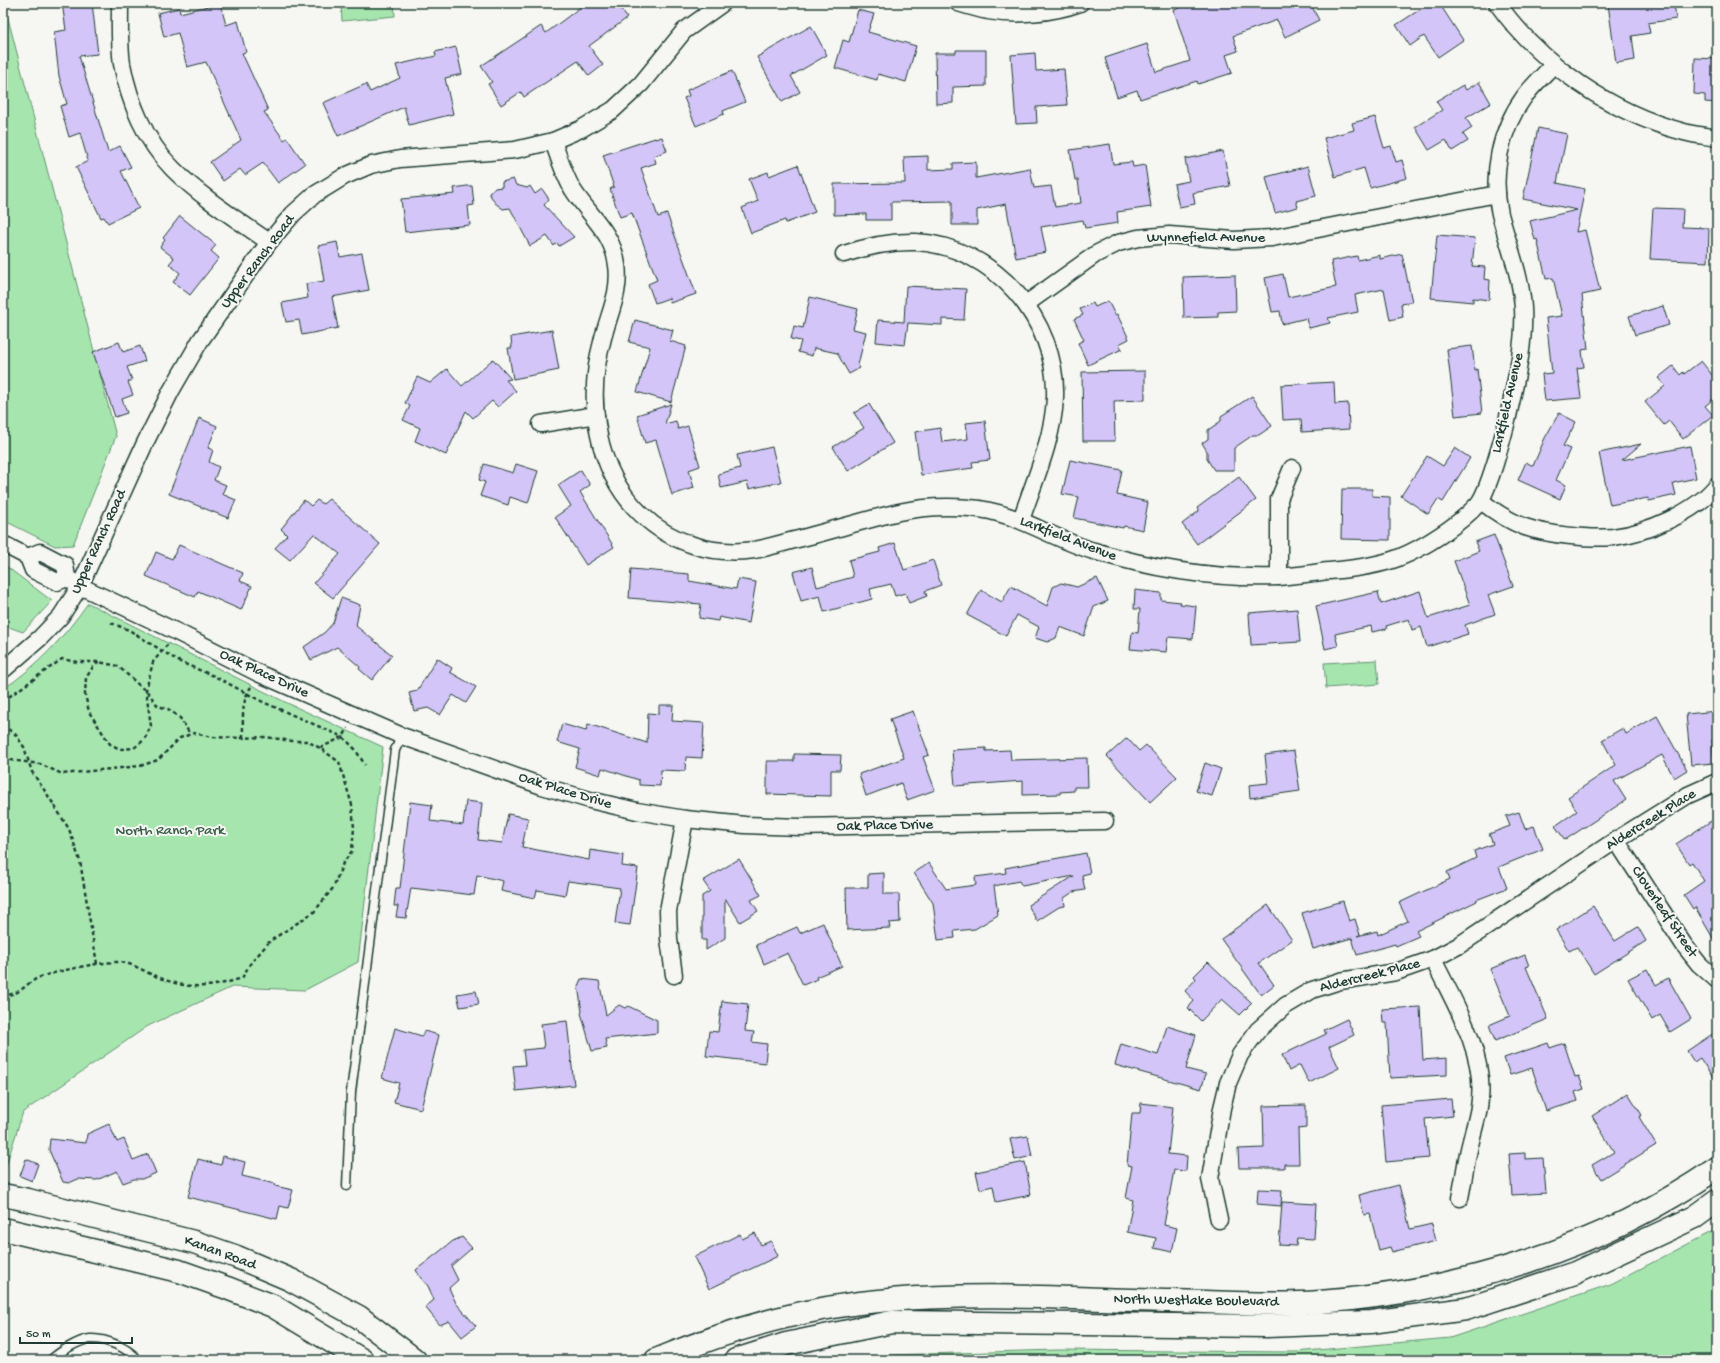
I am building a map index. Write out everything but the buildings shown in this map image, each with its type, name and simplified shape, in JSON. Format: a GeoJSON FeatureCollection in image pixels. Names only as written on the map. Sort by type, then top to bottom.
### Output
{"type":"FeatureCollection","features":[{"type":"Feature","properties":{"kind":"main road","name":"North Westlake Boulevard"},"geometry":{"type":"LineString","coordinates":[[656,1360],[732,1332],[779,1319],[823,1309],[888,1300],[958,1296],[1265,1303],[1318,1302],[1403,1293],[1492,1273],[1538,1258],[1584,1240],[1625,1222],[1662,1202],[1717,1168]]}},
{"type":"Feature","properties":{"kind":"main road","name":"Kanan Road"},"geometry":{"type":"LineString","coordinates":[[3,1196],[194,1242],[237,1257],[291,1280],[359,1317],[415,1360]]}},
{"type":"Feature","properties":{"kind":"main road","name":"North Westlake Boulevard"},"geometry":{"type":"LineString","coordinates":[[736,1360],[786,1344],[892,1322],[1267,1326],[1370,1322],[1466,1309],[1575,1273],[1695,1217],[1717,1201]]}},
{"type":"Feature","properties":{"kind":"main road","name":"Kanan Road"},"geometry":{"type":"LineString","coordinates":[[3,1229],[180,1271],[227,1288],[273,1306],[362,1360]]}},
{"type":"Feature","properties":{"kind":"street"},"geometry":{"type":"LineString","coordinates":[[120,3],[122,62],[129,94],[142,125],[159,152],[172,168],[194,188],[269,242]]}},
{"type":"Feature","properties":{"kind":"street","name":"Upper Ranch Road"},"geometry":{"type":"LineString","coordinates":[[3,670],[40,638],[61,616],[73,582],[171,391],[200,342],[269,242],[293,214],[314,195],[344,176],[371,165],[400,159],[516,150],[554,141],[581,129],[613,110],[641,84],[684,31],[723,3]]}},
{"type":"Feature","properties":{"kind":"street"},"geometry":{"type":"LineString","coordinates":[[958,3],[987,11],[1019,14],[1050,10],[1080,3]]}},
{"type":"Feature","properties":{"kind":"street"},"geometry":{"type":"LineString","coordinates":[[1497,3],[1528,40],[1554,64],[1584,87],[1615,105],[1650,121],[1684,132],[1717,138]]}},
{"type":"Feature","properties":{"kind":"street","name":"Larkfield Avenue"},"geometry":{"type":"LineString","coordinates":[[554,141],[569,183],[577,196],[603,229],[613,246],[617,264],[618,284],[616,299],[602,339],[596,366],[594,391],[600,438],[608,467],[617,486],[629,502],[646,519],[662,531],[680,540],[702,548],[728,552],[756,550],[900,512],[930,507],[974,508],[996,512],[1021,520],[1087,549],[1136,563],[1212,575],[1279,577],[1353,568],[1399,558],[1442,534],[1481,501],[1504,437],[1520,358],[1524,330],[1520,282],[1500,214],[1497,194],[1498,157],[1508,124],[1524,97],[1554,64]]}},
{"type":"Feature","properties":{"kind":"street","name":"Wynnefield Avenue"},"geometry":{"type":"LineString","coordinates":[[1026,304],[1096,254],[1118,243],[1138,238],[1169,235],[1234,240],[1272,238],[1497,194]]}},
{"type":"Feature","properties":{"kind":"street"},"geometry":{"type":"LineString","coordinates":[[844,254],[868,246],[892,242],[917,242],[940,246],[963,254],[987,267],[1009,284],[1026,304],[1038,324],[1048,347],[1053,370],[1055,397],[1053,416],[1048,438],[1021,520]]}},
{"type":"Feature","properties":{"kind":"street"},"geometry":{"type":"LineString","coordinates":[[541,424],[596,415]]}},
{"type":"Feature","properties":{"kind":"street"},"geometry":{"type":"LineString","coordinates":[[1279,577],[1279,499],[1292,468]]}},
{"type":"Feature","properties":{"kind":"street"},"geometry":{"type":"LineString","coordinates":[[1481,501],[1493,511],[1527,528],[1575,536],[1613,537],[1658,526],[1686,512],[1717,485]]}},
{"type":"Feature","properties":{"kind":"street","name":"Oak Place Drive"},"geometry":{"type":"LineString","coordinates":[[3,544],[28,557],[33,570],[57,582],[73,582],[260,674],[355,716],[402,736],[542,786],[583,798],[637,811],[685,819],[745,826],[800,827],[1105,821]]}},
{"type":"Feature","properties":{"kind":"street","name":"Aldercreek Place"},"geometry":{"type":"LineString","coordinates":[[1219,1220],[1210,1179],[1222,1108],[1228,1084],[1240,1055],[1258,1030],[1284,1006],[1312,990],[1340,981],[1396,972],[1433,959],[1458,946],[1616,840],[1688,795],[1717,782]]}},
{"type":"Feature","properties":{"kind":"street"},"geometry":{"type":"LineString","coordinates":[[674,975],[669,939],[668,911],[685,819]]}},
{"type":"Feature","properties":{"kind":"street","name":"Cloverleaf Street"},"geometry":{"type":"LineString","coordinates":[[1616,840],[1684,945],[1699,964],[1717,980]]}},
{"type":"Feature","properties":{"kind":"street"},"geometry":{"type":"LineString","coordinates":[[1433,959],[1472,1042],[1480,1073],[1478,1116],[1471,1140],[1460,1198]]}},
{"type":"Feature","properties":{"kind":"lane"},"geometry":{"type":"LineString","coordinates":[[346,1186],[351,1092],[395,750],[402,736]]}},
{"type":"Feature","properties":{"kind":"lane"},"geometry":{"type":"LineString","coordinates":[[51,1360],[62,1351],[89,1339],[101,1340],[122,1348],[138,1360]]}},
{"type":"Feature","properties":{"kind":"path"},"geometry":{"type":"LineString","coordinates":[[111,623],[130,630],[180,662],[214,676],[246,694],[342,737],[355,749],[365,765]]}},
{"type":"Feature","properties":{"kind":"path"},"geometry":{"type":"LineString","coordinates":[[99,662],[92,667],[86,678],[85,694],[89,712],[110,744],[120,749],[134,748],[144,740],[151,726],[146,690],[153,662],[163,651],[175,631]]}},
{"type":"Feature","properties":{"kind":"path"},"geometry":{"type":"LineString","coordinates":[[3,701],[62,659],[76,662],[99,662],[118,666],[146,690],[158,706],[168,709],[180,718],[190,734]]}},
{"type":"Feature","properties":{"kind":"path"},"geometry":{"type":"LineString","coordinates":[[243,738],[243,712],[246,694],[260,674]]}},
{"type":"Feature","properties":{"kind":"path"},"geometry":{"type":"LineString","coordinates":[[320,748],[342,737],[355,716]]}},
{"type":"Feature","properties":{"kind":"path"},"geometry":{"type":"LineString","coordinates":[[3,725],[16,735],[24,747],[32,772],[69,829],[80,861],[97,964]]}},
{"type":"Feature","properties":{"kind":"path"},"geometry":{"type":"LineString","coordinates":[[3,759],[40,764],[62,774],[140,766],[158,760],[180,738],[194,733],[212,737],[266,737],[292,741],[306,741],[320,748],[339,762],[352,805],[354,828],[352,851],[343,863],[333,888],[314,912],[270,941],[250,964],[242,978],[224,984],[199,988],[180,984],[119,962],[97,964],[42,977],[36,979],[14,995],[3,995]]}},
{"type":"Feature","properties":{"kind":"green space"},"geometry":{"type":"Polygon","coordinates":[[[3,3],[116,436],[73,545],[55,546],[3,520],[3,3]]]}},
{"type":"Feature","properties":{"kind":"green space"},"geometry":{"type":"Polygon","coordinates":[[[341,3],[394,3],[395,16],[342,21],[341,3]]]}},
{"type":"Feature","properties":{"kind":"green space"},"geometry":{"type":"Polygon","coordinates":[[[3,564],[52,601],[23,632],[3,625],[3,564]]]}},
{"type":"Feature","properties":{"kind":"green space","name":"North Ranch Park"},"geometry":{"type":"Polygon","coordinates":[[[88,603],[285,702],[383,747],[358,962],[305,990],[232,987],[148,1026],[23,1112],[3,1175],[3,689],[27,671],[50,650],[88,603]]]}},
{"type":"Feature","properties":{"kind":"green space"},"geometry":{"type":"Polygon","coordinates":[[[1377,660],[1379,684],[1326,688],[1324,663],[1377,660]]]}},
{"type":"Feature","properties":{"kind":"green space"},"geometry":{"type":"Polygon","coordinates":[[[1717,1229],[1717,1360],[871,1360],[890,1355],[1057,1350],[1295,1352],[1450,1338],[1611,1284],[1717,1229]]]}}]}
